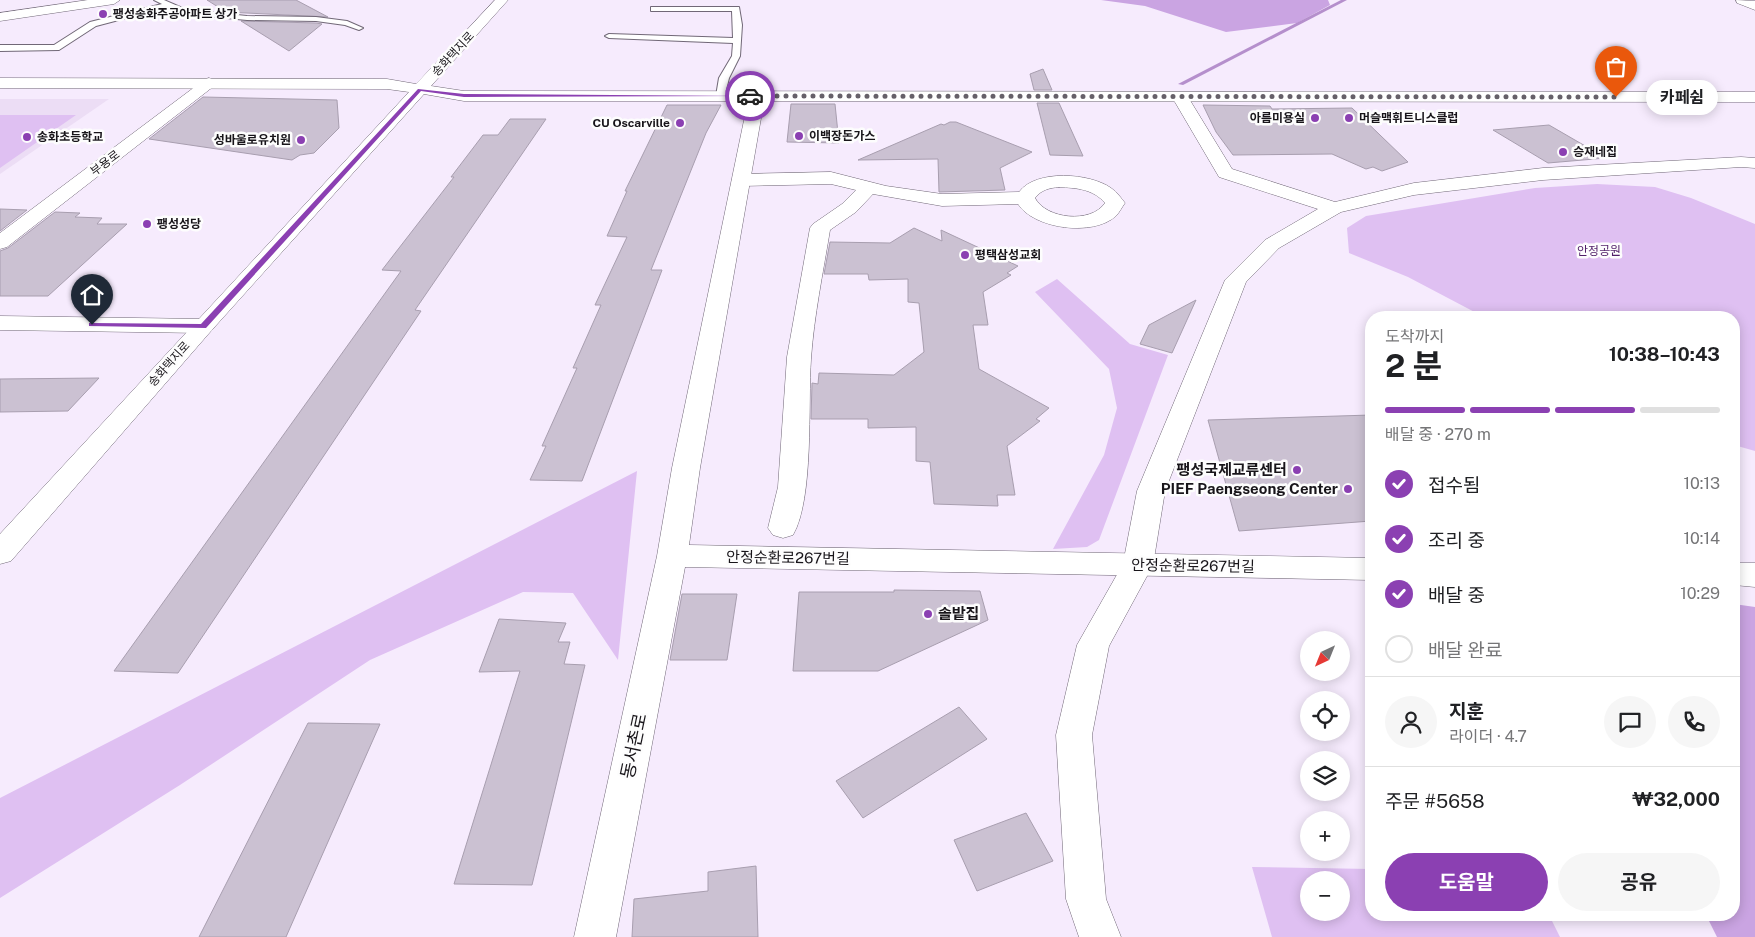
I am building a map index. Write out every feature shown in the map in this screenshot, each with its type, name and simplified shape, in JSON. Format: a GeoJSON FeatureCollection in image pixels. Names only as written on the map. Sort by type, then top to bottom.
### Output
{"type":"FeatureCollection","features":[{"type":"Feature","properties":{"kind":"street"},"geometry":{"type":"LineString","coordinates":[[0,17],[114,0]]}},
{"type":"Feature","properties":{"kind":"street","name":"송화택지로"},"geometry":{"type":"LineString","coordinates":[[0,553],[203,326],[502,0]]}},
{"type":"Feature","properties":{"kind":"street"},"geometry":{"type":"LineString","coordinates":[[1742,0],[1755,6]]}},
{"type":"Feature","properties":{"kind":"street"},"geometry":{"type":"LineString","coordinates":[[0,82],[387,84],[464,96],[1755,97]]}},
{"type":"Feature","properties":{"kind":"street","name":"부용로"},"geometry":{"type":"LineString","coordinates":[[0,243],[209,83]]}},
{"type":"Feature","properties":{"kind":"street"},"geometry":{"type":"LineString","coordinates":[[672,556],[688,459],[757,96]]}},
{"type":"Feature","properties":{"kind":"street"},"geometry":{"type":"LineString","coordinates":[[1180,97],[1225,173],[1334,208]]}},
{"type":"Feature","properties":{"kind":"street"},"geometry":{"type":"LineString","coordinates":[[1100,937],[1086,899],[1074,735],[1093,645],[1138,565],[1151,491],[1236,280],[1272,244],[1334,208],[1414,189],[1543,174],[1741,162],[1755,163]]}},
{"type":"Feature","properties":{"kind":"street"},"geometry":{"type":"LineString","coordinates":[[741,180],[831,178],[869,188],[942,200],[1025,198]]}},
{"type":"Feature","properties":{"kind":"street"},"geometry":{"type":"LineString","coordinates":[[783,528],[792,487],[799,357],[820,228],[849,208],[869,188]]}},
{"type":"Feature","properties":{"kind":"street"},"geometry":{"type":"LineString","coordinates":[[0,340],[9,323],[203,326]]}},
{"type":"Feature","properties":{"kind":"street","name":"안정순환로267번길"},"geometry":{"type":"LineString","coordinates":[[672,556],[1365,569]]}},
{"type":"Feature","properties":{"kind":"street","name":"동서촌로"},"geometry":{"type":"LineString","coordinates":[[595,937],[672,556]]}},
{"type":"Feature","properties":{"kind":"street"},"geometry":{"type":"LineString","coordinates":[[1740,574],[1755,575]]}},
{"type":"Feature","properties":{"kind":"lane"},"geometry":{"type":"LineString","coordinates":[[158,0],[185,12],[247,18],[316,19],[347,23],[358,28]]}},
{"type":"Feature","properties":{"kind":"lane"},"geometry":{"type":"LineString","coordinates":[[0,48],[56,48],[94,24],[168,5]]}},
{"type":"Feature","properties":{"kind":"lane"},"geometry":{"type":"LineString","coordinates":[[654,9],[736,9],[738,25],[736,56],[724,78],[721,96]]}},
{"type":"Feature","properties":{"kind":"lane"},"geometry":{"type":"LineString","coordinates":[[609,36],[738,41]]}},
{"type":"Feature","properties":{"kind":"shaded area"},"geometry":{"type":"Polygon","coordinates":[[[1101,0],[1328,0],[1330,5],[1297,23],[1226,32],[1145,6],[1101,0]]]}},
{"type":"Feature","properties":{"kind":"shaded area","name":"송화초등학교"},"geometry":{"type":"Polygon","coordinates":[[[0,99],[109,99],[0,174],[0,99]]]}},
{"type":"Feature","properties":{"kind":"shaded area"},"geometry":{"type":"Polygon","coordinates":[[[1740,605],[1755,607],[1755,937],[1717,937],[1709,921],[1740,921],[1740,605]]]}},
{"type":"Feature","properties":{"kind":"green space"},"geometry":{"type":"Polygon","coordinates":[[[0,115],[76,115],[0,168],[0,115]]]}},
{"type":"Feature","properties":{"kind":"green space","name":"안정공원"},"geometry":{"type":"Polygon","coordinates":[[[1597,184],[1655,187],[1691,198],[1755,224],[1755,451],[1740,447],[1740,311],[1473,311],[1408,277],[1349,253],[1347,228],[1366,216],[1535,188],[1597,184]]]}},
{"type":"Feature","properties":{"kind":"green space"},"geometry":{"type":"Polygon","coordinates":[[[1057,279],[1130,344],[1168,355],[1099,540],[1087,547],[1053,549],[1104,455],[1117,408],[1109,369],[1035,292],[1057,279]]]}},
{"type":"Feature","properties":{"kind":"green space"},"geometry":{"type":"Polygon","coordinates":[[[637,471],[618,660],[573,593],[523,592],[370,660],[180,785],[0,898],[0,798],[637,471]]]}},
{"type":"Feature","properties":{"kind":"green space"},"geometry":{"type":"Polygon","coordinates":[[[1252,867],[1365,869],[1365,921],[1552,921],[1560,937],[1272,937],[1252,867]]]}},
{"type":"Feature","properties":{"kind":"building"},"geometry":{"type":"Polygon","coordinates":[[[207,0],[296,0],[328,17],[226,12],[207,0]]]}},
{"type":"Feature","properties":{"kind":"building"},"geometry":{"type":"Polygon","coordinates":[[[241,21],[316,23],[322,24],[289,51],[241,21]]]}},
{"type":"Feature","properties":{"kind":"building"},"geometry":{"type":"Polygon","coordinates":[[[1043,69],[1052,90],[1034,90],[1030,74],[1043,69]]]}},
{"type":"Feature","properties":{"kind":"building"},"geometry":{"type":"Polygon","coordinates":[[[203,97],[337,100],[339,128],[314,153],[300,155],[292,160],[149,139],[203,97]]]}},
{"type":"Feature","properties":{"kind":"building"},"geometry":{"type":"Polygon","coordinates":[[[1037,103],[1059,103],[1083,156],[1050,155],[1037,103]]]}},
{"type":"Feature","properties":{"kind":"building"},"geometry":{"type":"Polygon","coordinates":[[[791,104],[835,104],[839,143],[787,142],[791,104]]]}},
{"type":"Feature","properties":{"kind":"building"},"geometry":{"type":"Polygon","coordinates":[[[667,105],[721,105],[706,133],[651,270],[662,270],[582,481],[530,480],[546,446],[542,446],[577,368],[573,368],[601,305],[595,305],[627,237],[607,236],[627,191],[625,191],[667,105]]]}},
{"type":"Feature","properties":{"kind":"building"},"geometry":{"type":"Polygon","coordinates":[[[1203,105],[1270,106],[1272,109],[1352,108],[1408,162],[1382,171],[1373,167],[1366,169],[1332,154],[1233,155],[1216,132],[1203,105]]]}},
{"type":"Feature","properties":{"kind":"building"},"geometry":{"type":"Polygon","coordinates":[[[510,119],[546,119],[415,310],[421,311],[178,673],[114,671],[401,271],[382,270],[454,177],[451,177],[483,135],[498,135],[510,119]]]}},
{"type":"Feature","properties":{"kind":"building"},"geometry":{"type":"Polygon","coordinates":[[[956,122],[1032,152],[1000,168],[1005,190],[939,192],[938,159],[858,160],[941,124],[944,125],[956,122]]]}},
{"type":"Feature","properties":{"kind":"building"},"geometry":{"type":"Polygon","coordinates":[[[1549,125],[1606,158],[1548,163],[1493,130],[1549,125]]]}},
{"type":"Feature","properties":{"kind":"building"},"geometry":{"type":"Polygon","coordinates":[[[0,209],[27,210],[0,231],[0,209]]]}},
{"type":"Feature","properties":{"kind":"building"},"geometry":{"type":"Polygon","coordinates":[[[55,212],[80,213],[75,217],[102,218],[97,224],[127,224],[48,296],[0,296],[0,251],[8,248],[55,212]]]}},
{"type":"Feature","properties":{"kind":"building"},"geometry":{"type":"Polygon","coordinates":[[[914,228],[942,241],[941,230],[1018,266],[1007,273],[1011,275],[983,292],[988,325],[973,325],[979,369],[1049,408],[1036,419],[1040,421],[1007,446],[1015,495],[997,495],[998,506],[934,504],[930,462],[916,461],[916,427],[868,428],[868,419],[811,419],[812,383],[818,384],[819,373],[894,375],[924,352],[919,303],[908,302],[908,279],[869,280],[868,274],[824,274],[830,242],[890,243],[914,228]]]}},
{"type":"Feature","properties":{"kind":"building"},"geometry":{"type":"Polygon","coordinates":[[[1196,300],[1172,353],[1140,344],[1149,325],[1196,300]]]}},
{"type":"Feature","properties":{"kind":"building"},"geometry":{"type":"Polygon","coordinates":[[[99,378],[68,411],[0,412],[0,379],[99,378]]]}},
{"type":"Feature","properties":{"kind":"building","name":"팽성국제교류센터"},"geometry":{"type":"Polygon","coordinates":[[[1365,415],[1365,521],[1239,531],[1208,420],[1365,415]]]}},
{"type":"Feature","properties":{"kind":"building"},"geometry":{"type":"Polygon","coordinates":[[[894,590],[980,591],[988,620],[878,671],[793,671],[799,592],[894,592],[894,590]]]}},
{"type":"Feature","properties":{"kind":"building"},"geometry":{"type":"Polygon","coordinates":[[[682,594],[737,594],[727,660],[670,660],[682,594]]]}},
{"type":"Feature","properties":{"kind":"building"},"geometry":{"type":"Polygon","coordinates":[[[499,619],[566,623],[558,642],[570,642],[564,664],[585,665],[532,885],[454,884],[520,671],[479,672],[499,619]]]}},
{"type":"Feature","properties":{"kind":"building"},"geometry":{"type":"Polygon","coordinates":[[[959,707],[987,739],[863,818],[836,781],[959,707]]]}},
{"type":"Feature","properties":{"kind":"building"},"geometry":{"type":"Polygon","coordinates":[[[308,723],[380,724],[286,937],[199,937],[308,723]]]}},
{"type":"Feature","properties":{"kind":"building"},"geometry":{"type":"Polygon","coordinates":[[[1026,813],[1053,861],[977,891],[954,840],[1026,813]]]}},
{"type":"Feature","properties":{"kind":"building"},"geometry":{"type":"Polygon","coordinates":[[[756,866],[758,937],[632,937],[634,899],[708,891],[708,872],[756,866]]]}},
{"type":"Feature","properties":{"kind":"waterway"},"geometry":{"type":"LineString","coordinates":[[1181,84],[1345,0]]}},
{"type":"Feature","properties":{"kind":"way so far"},"geometry":{"type":"LineString","coordinates":[[750,96],[1616,97]]}},
{"type":"Feature","properties":{"kind":"place","name":"팽성송화주공아파트 상가"},"geometry":{"type":"Point","coordinates":[103,14]}},
{"type":"Feature","properties":{"kind":"place","name":"카페쉼"},"geometry":{"type":"Point","coordinates":[1616,97]}},
{"type":"Feature","properties":{"kind":"place","name":"아름미용실"},"geometry":{"type":"Point","coordinates":[1315,118]}},
{"type":"Feature","properties":{"kind":"place","name":"머슬맥휘트니스클럽"},"geometry":{"type":"Point","coordinates":[1349,118]}},
{"type":"Feature","properties":{"kind":"place","name":"CU Oscarville"},"geometry":{"type":"Point","coordinates":[680,123]}},
{"type":"Feature","properties":{"kind":"place","name":"이백장돈가스"},"geometry":{"type":"Point","coordinates":[799,136]}},
{"type":"Feature","properties":{"kind":"place","name":"송화초등학교"},"geometry":{"type":"Point","coordinates":[27,137]}},
{"type":"Feature","properties":{"kind":"place","name":"성바울로유치원"},"geometry":{"type":"Point","coordinates":[301,140]}},
{"type":"Feature","properties":{"kind":"place","name":"승재네집"},"geometry":{"type":"Point","coordinates":[1563,152]}},
{"type":"Feature","properties":{"kind":"place","name":"팽성성당"},"geometry":{"type":"Point","coordinates":[147,224]}},
{"type":"Feature","properties":{"kind":"place","name":"평택삼성교회"},"geometry":{"type":"Point","coordinates":[965,255]}},
{"type":"Feature","properties":{"kind":"place","name":"팽성국제교류센터"},"geometry":{"type":"Point","coordinates":[1297,470]}},
{"type":"Feature","properties":{"kind":"place","name":"PIEF Paengseong Center"},"geometry":{"type":"Point","coordinates":[1348,489]}},
{"type":"Feature","properties":{"kind":"place","name":"솔밭집"},"geometry":{"type":"Point","coordinates":[928,614]}},
{"type":"Feature","properties":{"kind":"route"},"geometry":{"type":"LineString","coordinates":[[92,325],[203,326],[419,90],[464,96],[750,96]]}}]}
